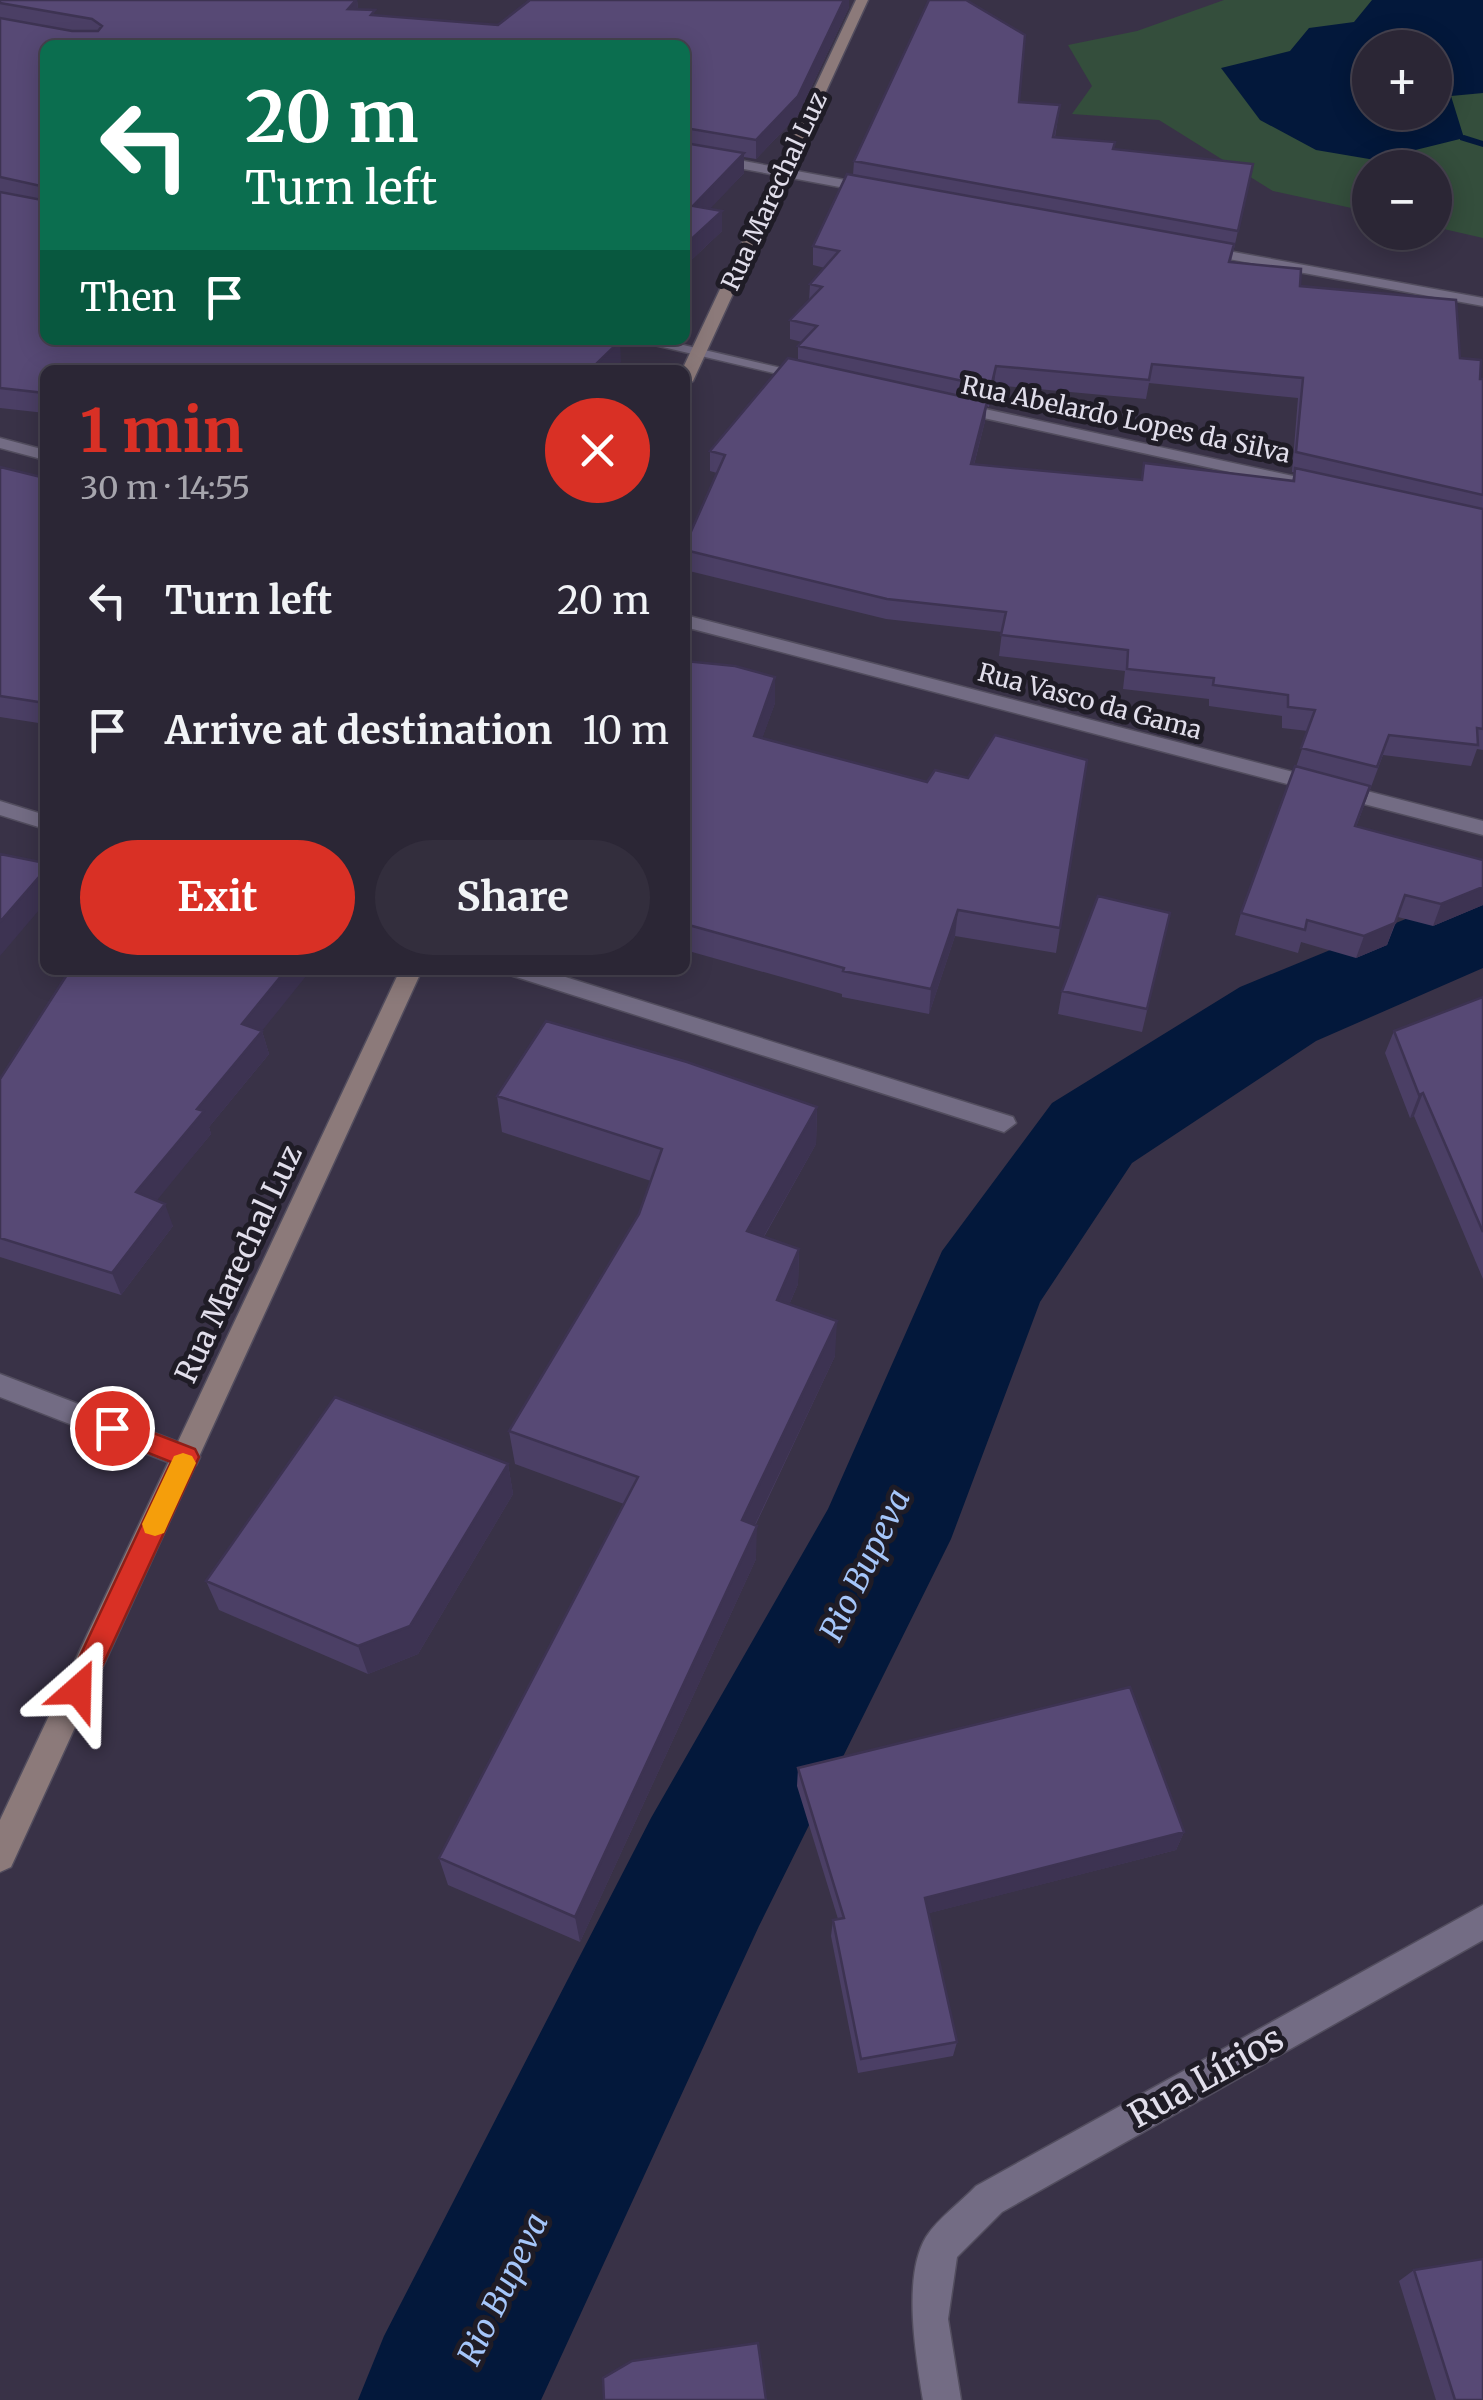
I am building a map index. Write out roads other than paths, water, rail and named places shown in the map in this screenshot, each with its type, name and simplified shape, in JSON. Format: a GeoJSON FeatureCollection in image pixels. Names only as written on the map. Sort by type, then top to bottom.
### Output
{"type":"FeatureCollection","features":[{"type":"Feature","properties":{"kind":"main road","name":"Rua Marechal Luz"},"geometry":{"type":"LineString","coordinates":[[690,370],[862,0]]}},
{"type":"Feature","properties":{"kind":"main road","name":"Rua Marechal Luz"},"geometry":{"type":"LineString","coordinates":[[0,1856],[409,975]]}},
{"type":"Feature","properties":{"kind":"street"},"geometry":{"type":"LineString","coordinates":[[690,155],[900,194]]}},
{"type":"Feature","properties":{"kind":"street"},"geometry":{"type":"LineString","coordinates":[[1191,248],[1483,302]]}},
{"type":"Feature","properties":{"kind":"street"},"geometry":{"type":"LineString","coordinates":[[664,345],[832,381]]}},
{"type":"Feature","properties":{"kind":"street","name":"Rua Abelardo Lopes da Silva"},"geometry":{"type":"LineString","coordinates":[[928,402],[1349,493]]}},
{"type":"Feature","properties":{"kind":"street"},"geometry":{"type":"LineString","coordinates":[[0,443],[40,454]]}},
{"type":"Feature","properties":{"kind":"street","name":"Rua Vasco da Gama"},"geometry":{"type":"LineString","coordinates":[[690,622],[1483,828]]}},
{"type":"Feature","properties":{"kind":"street"},"geometry":{"type":"LineString","coordinates":[[0,808],[40,820]]}},
{"type":"Feature","properties":{"kind":"street"},"geometry":{"type":"LineString","coordinates":[[534,975],[1004,1123]]}},
{"type":"Feature","properties":{"kind":"street"},"geometry":{"type":"LineString","coordinates":[[0,1385],[186,1457]]}},
{"type":"Feature","properties":{"kind":"street","name":"Rua Lírios"},"geometry":{"type":"LineString","coordinates":[[942,2400],[929,2320],[940,2248],[989,2200],[1483,1922]]}},
{"type":"Feature","properties":{"kind":"water"},"geometry":{"type":"Polygon","coordinates":[[[1372,0],[1483,0],[1483,93],[1452,96],[1452,30],[1352,30],[1352,130],[1452,130],[1452,99],[1464,138],[1415,150],[1352,150],[1352,156],[1316,150],[1260,120],[1221,68],[1290,51],[1309,28],[1354,22],[1372,0]]]}},
{"type":"Feature","properties":{"kind":"waterway"},"geometry":{"type":"LineString","coordinates":[[1464,138],[1483,144]]}},
{"type":"Feature","properties":{"kind":"waterway","name":"Rio Bupeva"},"geometry":{"type":"LineString","coordinates":[[448,2400],[705,1872],[883,1539],[985,1285],[1092,1133],[1278,1014],[1483,927]]}}]}
